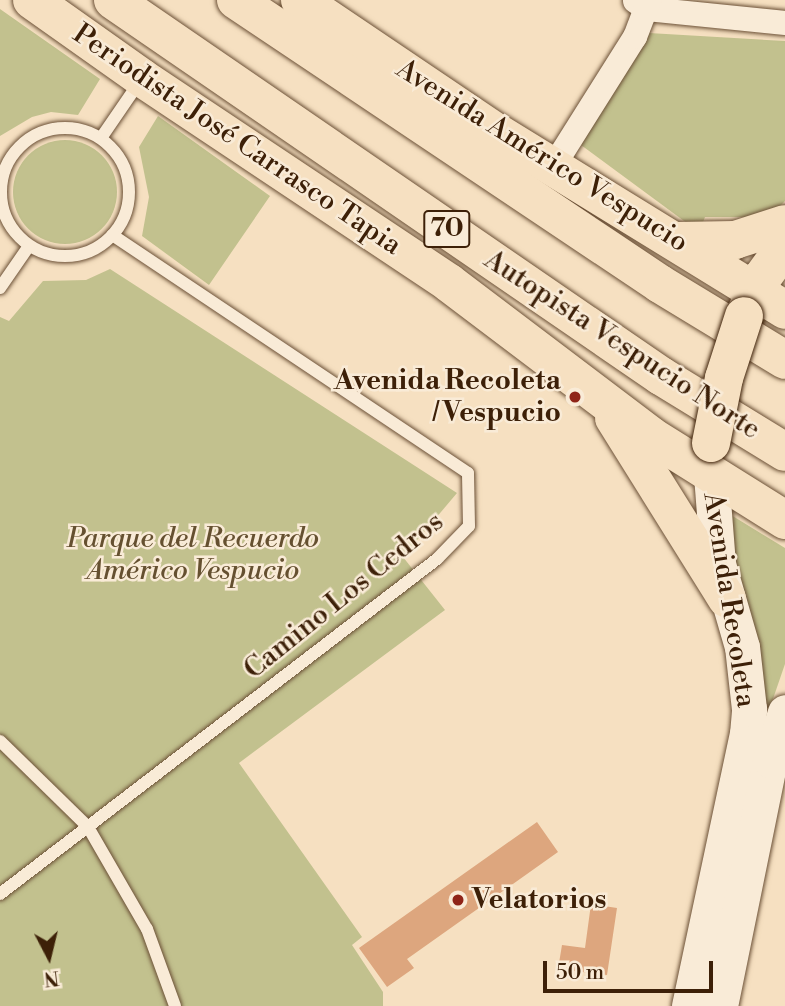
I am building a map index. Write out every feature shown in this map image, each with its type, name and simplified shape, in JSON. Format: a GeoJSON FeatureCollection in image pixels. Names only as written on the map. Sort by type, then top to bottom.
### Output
{"type":"FeatureCollection","features":[{"type":"Feature","properties":{"kind":"main road","name":"Periodista José Carrasco Tapia"},"geometry":{"type":"LineString","coordinates":[[32,0],[142,78],[449,283],[544,352],[604,402],[711,460],[785,520]]}},
{"type":"Feature","properties":{"kind":"main road","name":"Autopista Vespucio Norte"},"geometry":{"type":"LineString","coordinates":[[113,0],[661,376],[785,452]]}},
{"type":"Feature","properties":{"kind":"main road","name":"70"},"geometry":{"type":"LineString","coordinates":[[236,0],[660,284],[785,360]]}},
{"type":"Feature","properties":{"kind":"main road","name":"Avenida Américo Vespucio"},"geometry":{"type":"LineString","coordinates":[[300,0],[434,91],[553,167],[677,241],[762,306]]}},
{"type":"Feature","properties":{"kind":"main road"},"geometry":{"type":"LineString","coordinates":[[677,241],[735,240],[785,224]]}},
{"type":"Feature","properties":{"kind":"main road","name":"Avenida Recoleta"},"geometry":{"type":"LineString","coordinates":[[689,1006],[747,734],[746,669],[727,599],[713,529],[711,460],[724,377],[762,306],[785,246]]}},
{"type":"Feature","properties":{"kind":"main road"},"geometry":{"type":"LineString","coordinates":[[604,402],[727,599]]}},
{"type":"Feature","properties":{"kind":"main road","name":"Avenida Recoleta"},"geometry":{"type":"LineString","coordinates":[[720,1006],[785,712]]}},
{"type":"Feature","properties":{"kind":"street"},"geometry":{"type":"LineString","coordinates":[[553,167],[635,37],[643,3],[785,23]]}},
{"type":"Feature","properties":{"kind":"lane"},"geometry":{"type":"LineString","coordinates":[[101,138],[142,78]]}},
{"type":"Feature","properties":{"kind":"lane"},"geometry":{"type":"LineString","coordinates":[[58,128],[81,130],[101,138],[117,154],[127,173],[129,195],[124,217],[112,235],[82,254],[64,256],[29,246],[16,234],[6,218],[1,200],[3,162],[19,146],[37,134],[58,128]]}},
{"type":"Feature","properties":{"kind":"lane","name":"Camino Los Cedros"},"geometry":{"type":"LineString","coordinates":[[0,894],[437,559],[469,526],[468,473],[112,235]]}},
{"type":"Feature","properties":{"kind":"lane"},"geometry":{"type":"LineString","coordinates":[[0,288],[29,246]]}},
{"type":"Feature","properties":{"kind":"lane"},"geometry":{"type":"LineString","coordinates":[[0,741],[88,827],[147,929],[175,1006]]}},
{"type":"Feature","properties":{"kind":"green space"},"geometry":{"type":"Polygon","coordinates":[[[0,9],[100,79],[78,115],[51,112],[32,117],[0,136],[0,9]]]}},
{"type":"Feature","properties":{"kind":"green space"},"geometry":{"type":"Polygon","coordinates":[[[649,33],[785,41],[785,201],[780,206],[752,217],[705,217],[699,232],[581,145],[649,33]]]}},
{"type":"Feature","properties":{"kind":"green space"},"geometry":{"type":"Polygon","coordinates":[[[158,116],[270,196],[209,285],[142,236],[149,197],[139,147],[158,116]]]}},
{"type":"Feature","properties":{"kind":"green space"},"geometry":{"type":"Polygon","coordinates":[[[65,140],[85,144],[102,155],[113,172],[117,192],[113,212],[102,229],[85,240],[65,244],[45,240],[28,229],[17,212],[13,192],[17,172],[28,155],[45,144],[65,140]]]}},
{"type":"Feature","properties":{"kind":"green space","name":"Parque del Recuerdo Américo Vespucio"},"geometry":{"type":"Polygon","coordinates":[[[110,269],[457,493],[403,557],[445,610],[239,763],[362,937],[352,945],[383,992],[383,1006],[0,1006],[0,317],[9,321],[43,281],[86,280],[110,269]]]}},
{"type":"Feature","properties":{"kind":"green space"},"geometry":{"type":"Polygon","coordinates":[[[731,515],[785,548],[785,664],[765,722],[734,559],[731,515]]]}},
{"type":"Feature","properties":{"kind":"building","name":"Velatorios"},"geometry":{"type":"Polygon","coordinates":[[[537,822],[558,852],[407,959],[414,968],[387,987],[359,948],[537,822]]]}},
{"type":"Feature","properties":{"kind":"building"},"geometry":{"type":"Polygon","coordinates":[[[591,904],[617,908],[607,975],[558,969],[562,945],[585,948],[591,904]]]}},
{"type":"Feature","properties":{"kind":"place","name":"Avenida Recoleta / Vespucio"},"geometry":{"type":"Point","coordinates":[575,397]}},
{"type":"Feature","properties":{"kind":"place","name":"Velatorios"},"geometry":{"type":"Point","coordinates":[458,900]}}]}
